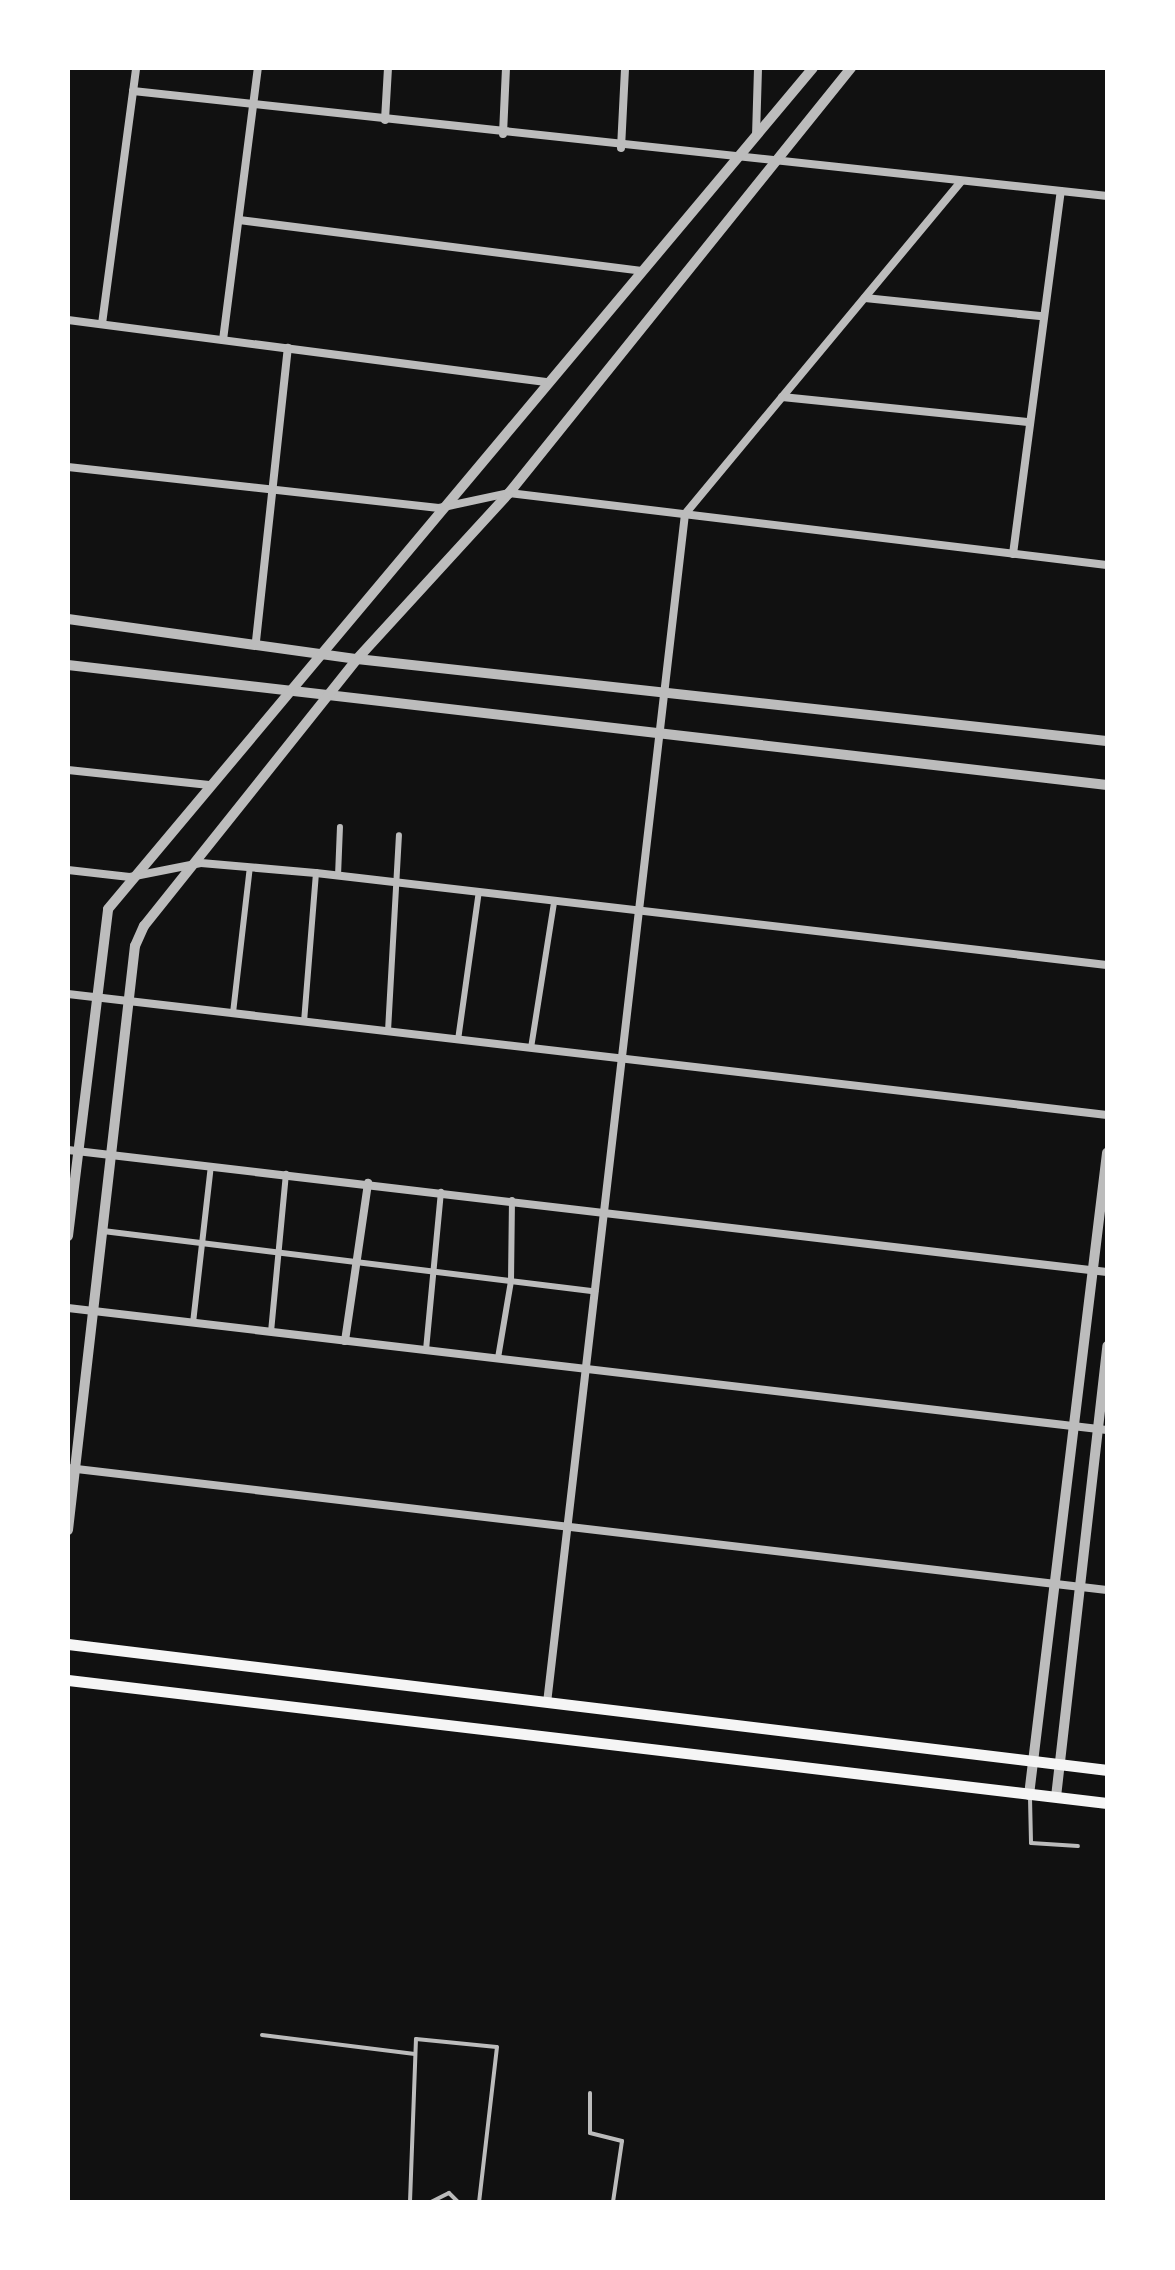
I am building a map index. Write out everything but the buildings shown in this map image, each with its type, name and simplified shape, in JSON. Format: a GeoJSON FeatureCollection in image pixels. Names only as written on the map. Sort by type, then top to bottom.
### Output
{"type":"FeatureCollection","features":[{"type":"Feature","properties":{"kind":"main road"},"geometry":{"type":"LineString","coordinates":[[68,1644],[1107,1770]]}},
{"type":"Feature","properties":{"kind":"main road"},"geometry":{"type":"LineString","coordinates":[[68,1680],[1107,1803]]}},
{"type":"Feature","properties":{"kind":"street"},"geometry":{"type":"LineString","coordinates":[[102,324],[136,68]]}},
{"type":"Feature","properties":{"kind":"street"},"geometry":{"type":"LineString","coordinates":[[223,340],[258,68]]}},
{"type":"Feature","properties":{"kind":"street"},"geometry":{"type":"LineString","coordinates":[[385,120],[388,68]]}},
{"type":"Feature","properties":{"kind":"street"},"geometry":{"type":"LineString","coordinates":[[503,134],[506,68]]}},
{"type":"Feature","properties":{"kind":"street"},"geometry":{"type":"LineString","coordinates":[[621,148],[625,68]]}},
{"type":"Feature","properties":{"kind":"street"},"geometry":{"type":"LineString","coordinates":[[756,136],[758,68]]}},
{"type":"Feature","properties":{"kind":"street"},"geometry":{"type":"LineString","coordinates":[[68,1236],[73,1150],[100,998],[100,940],[108,909],[130,877],[291,691],[318,651],[813,68]]}},
{"type":"Feature","properties":{"kind":"street"},"geometry":{"type":"LineString","coordinates":[[68,1530],[89,1310],[133,1002],[135,946],[144,926],[201,863],[332,697],[357,659],[509,493],[851,68]]}},
{"type":"Feature","properties":{"kind":"street"},"geometry":{"type":"LineString","coordinates":[[133,91],[621,148],[776,160],[1107,196]]}},
{"type":"Feature","properties":{"kind":"street"},"geometry":{"type":"LineString","coordinates":[[547,1703],[685,514],[961,182]]}},
{"type":"Feature","properties":{"kind":"street"},"geometry":{"type":"LineString","coordinates":[[1013,554],[1040,316],[1061,191]]}},
{"type":"Feature","properties":{"kind":"street"},"geometry":{"type":"LineString","coordinates":[[239,220],[640,271]]}},
{"type":"Feature","properties":{"kind":"street"},"geometry":{"type":"LineString","coordinates":[[865,298],[1040,316]]}},
{"type":"Feature","properties":{"kind":"street"},"geometry":{"type":"LineString","coordinates":[[68,320],[546,382]]}},
{"type":"Feature","properties":{"kind":"street"},"geometry":{"type":"LineString","coordinates":[[256,641],[288,348]]}},
{"type":"Feature","properties":{"kind":"street"},"geometry":{"type":"LineString","coordinates":[[782,397],[1030,422]]}},
{"type":"Feature","properties":{"kind":"street"},"geometry":{"type":"LineString","coordinates":[[68,467],[439,508],[509,493],[1107,565]]}},
{"type":"Feature","properties":{"kind":"street"},"geometry":{"type":"LineString","coordinates":[[68,619],[256,641],[357,659],[1107,741]]}},
{"type":"Feature","properties":{"kind":"street"},"geometry":{"type":"LineString","coordinates":[[68,665],[659,739],[1107,785]]}},
{"type":"Feature","properties":{"kind":"street"},"geometry":{"type":"LineString","coordinates":[[68,770],[209,785]]}},
{"type":"Feature","properties":{"kind":"street"},"geometry":{"type":"LineString","coordinates":[[338,876],[340,827]]}},
{"type":"Feature","properties":{"kind":"street"},"geometry":{"type":"LineString","coordinates":[[388,1031],[399,835]]}},
{"type":"Feature","properties":{"kind":"street"},"geometry":{"type":"LineString","coordinates":[[68,870],[130,877],[201,863],[316,873],[479,891],[637,914],[1107,965]]}},
{"type":"Feature","properties":{"kind":"street"},"geometry":{"type":"LineString","coordinates":[[233,1013],[250,867]]}},
{"type":"Feature","properties":{"kind":"street"},"geometry":{"type":"LineString","coordinates":[[304,1022],[315,947],[316,873]]}},
{"type":"Feature","properties":{"kind":"street"},"geometry":{"type":"LineString","coordinates":[[458,1040],[479,891]]}},
{"type":"Feature","properties":{"kind":"street"},"geometry":{"type":"LineString","coordinates":[[531,1048],[554,903]]}},
{"type":"Feature","properties":{"kind":"street"},"geometry":{"type":"LineString","coordinates":[[68,994],[1107,1115]]}},
{"type":"Feature","properties":{"kind":"street"},"geometry":{"type":"LineString","coordinates":[[73,1150],[605,1210],[1107,1272]]}},
{"type":"Feature","properties":{"kind":"street"},"geometry":{"type":"LineString","coordinates":[[1029,1795],[1107,1153]]}},
{"type":"Feature","properties":{"kind":"street"},"geometry":{"type":"LineString","coordinates":[[193,1323],[199,1242],[211,1166]]}},
{"type":"Feature","properties":{"kind":"street"},"geometry":{"type":"LineString","coordinates":[[271,1332],[286,1174]]}},
{"type":"Feature","properties":{"kind":"street"},"geometry":{"type":"LineString","coordinates":[[345,1341],[368,1183]]}},
{"type":"Feature","properties":{"kind":"street"},"geometry":{"type":"LineString","coordinates":[[426,1350],[431,1271],[441,1192]]}},
{"type":"Feature","properties":{"kind":"street"},"geometry":{"type":"LineString","coordinates":[[498,1358],[511,1281],[512,1200]]}},
{"type":"Feature","properties":{"kind":"street"},"geometry":{"type":"LineString","coordinates":[[101,1230],[595,1291]]}},
{"type":"Feature","properties":{"kind":"street"},"geometry":{"type":"LineString","coordinates":[[68,1308],[1102,1429]]}},
{"type":"Feature","properties":{"kind":"street"},"geometry":{"type":"LineString","coordinates":[[1056,1797],[1079,1587],[1102,1429],[1107,1346]]}},
{"type":"Feature","properties":{"kind":"street"},"geometry":{"type":"LineString","coordinates":[[72,1469],[1107,1590]]}},
{"type":"Feature","properties":{"kind":"lane"},"geometry":{"type":"LineString","coordinates":[[1029,1795],[1031,1843],[1078,1846]]}},
{"type":"Feature","properties":{"kind":"lane"},"geometry":{"type":"LineString","coordinates":[[262,2035],[415,2054]]}},
{"type":"Feature","properties":{"kind":"lane"},"geometry":{"type":"LineString","coordinates":[[410,2202],[416,2039],[497,2047],[479,2202]]}},
{"type":"Feature","properties":{"kind":"lane"},"geometry":{"type":"LineString","coordinates":[[590,2093],[590,2133],[622,2141],[613,2202]]}},
{"type":"Feature","properties":{"kind":"lane"},"geometry":{"type":"LineString","coordinates":[[431,2202],[449,2193],[458,2202]]}}]}
